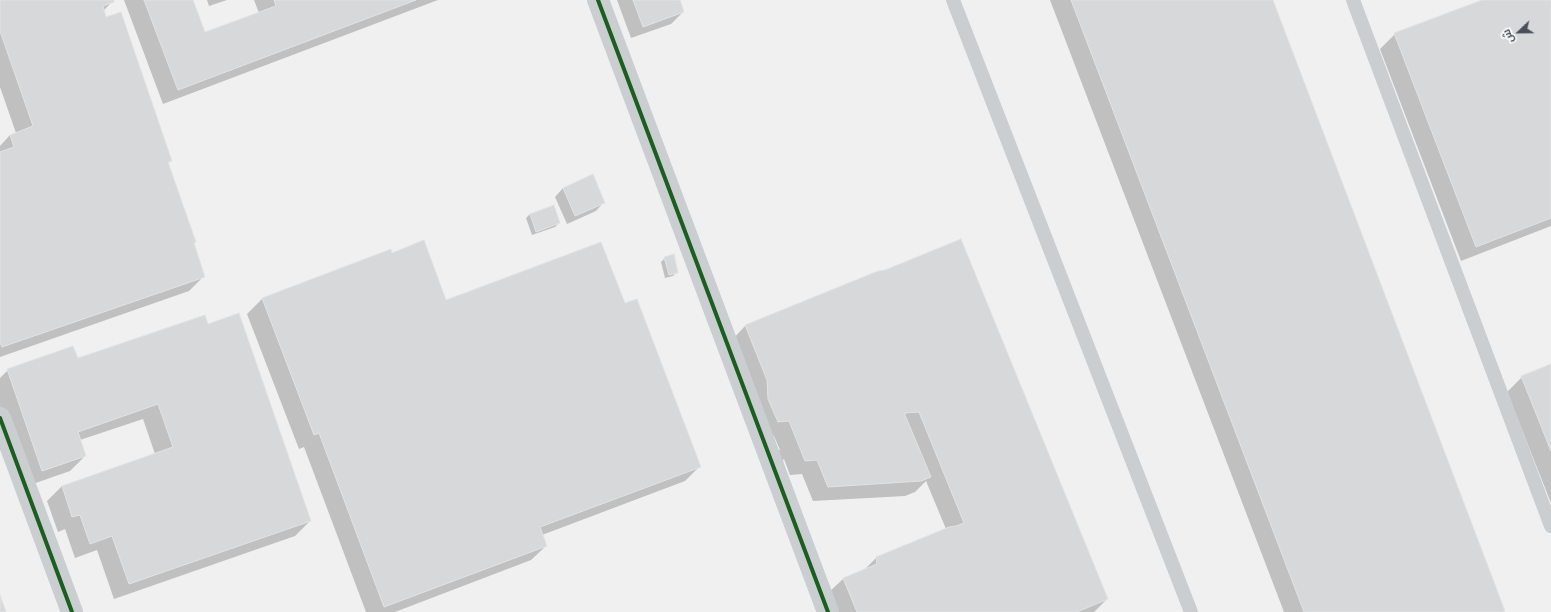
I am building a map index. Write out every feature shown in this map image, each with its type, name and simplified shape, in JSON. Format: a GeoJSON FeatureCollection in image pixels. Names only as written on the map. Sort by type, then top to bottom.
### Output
{"type":"FeatureCollection","features":[{"type":"Feature","properties":{"kind":"street"},"geometry":{"type":"LineString","coordinates":[[598,0],[828,612]]}},
{"type":"Feature","properties":{"kind":"street"},"geometry":{"type":"LineString","coordinates":[[0,418],[72,612]]}},
{"type":"Feature","properties":{"kind":"lane"},"geometry":{"type":"LineString","coordinates":[[954,0],[1191,612]]}},
{"type":"Feature","properties":{"kind":"lane"},"geometry":{"type":"LineString","coordinates":[[1353,0],[1551,526]]}},
{"type":"Feature","properties":{"kind":"building"},"geometry":{"type":"Polygon","coordinates":[[[0,0],[114,0],[114,2],[103,6],[106,17],[121,12],[172,161],[168,162],[196,242],[194,243],[205,277],[2,347],[0,343],[0,152],[14,147],[10,135],[33,126],[0,31],[0,0]]]}},
{"type":"Feature","properties":{"kind":"building"},"geometry":{"type":"Polygon","coordinates":[[[144,0],[193,0],[205,32],[276,6],[274,0],[416,0],[178,90],[144,0]]]}},
{"type":"Feature","properties":{"kind":"building"},"geometry":{"type":"Polygon","coordinates":[[[633,0],[680,0],[684,12],[643,27],[633,0]]]}},
{"type":"Feature","properties":{"kind":"building"},"geometry":{"type":"Polygon","coordinates":[[[1071,0],[1273,0],[1505,611],[1304,612],[1071,0]]]}},
{"type":"Feature","properties":{"kind":"building"},"geometry":{"type":"Polygon","coordinates":[[[1482,0],[1551,0],[1551,218],[1476,247],[1394,33],[1482,0]]]}},
{"type":"Feature","properties":{"kind":"building"},"geometry":{"type":"Polygon","coordinates":[[[593,174],[605,203],[575,216],[563,188],[593,174]]]}},
{"type":"Feature","properties":{"kind":"building"},"geometry":{"type":"Polygon","coordinates":[[[554,205],[560,223],[536,232],[530,214],[554,205]]]}},
{"type":"Feature","properties":{"kind":"building"},"geometry":{"type":"Polygon","coordinates":[[[961,239],[1108,599],[1077,612],[857,612],[843,578],[877,564],[876,557],[949,527],[964,523],[919,412],[905,413],[905,415],[931,477],[921,481],[828,487],[817,460],[805,461],[789,421],[778,422],[768,399],[767,380],[745,325],[961,239]]]}},
{"type":"Feature","properties":{"kind":"building"},"geometry":{"type":"Polygon","coordinates":[[[424,240],[446,300],[601,242],[625,303],[637,299],[701,467],[540,527],[547,546],[384,607],[319,433],[314,435],[262,298],[391,249],[392,253],[424,240]]]}},
{"type":"Feature","properties":{"kind":"building"},"geometry":{"type":"Polygon","coordinates":[[[674,254],[678,273],[669,275],[664,257],[674,254]]]}},
{"type":"Feature","properties":{"kind":"building"},"geometry":{"type":"Polygon","coordinates":[[[239,313],[311,521],[129,584],[112,536],[90,544],[80,515],[72,517],[62,486],[173,447],[158,404],[78,432],[86,456],[42,471],[7,369],[73,346],[78,358],[205,315],[208,324],[239,313]]]}},
{"type":"Feature","properties":{"kind":"building"},"geometry":{"type":"Polygon","coordinates":[[[1551,364],[1551,451],[1521,376],[1551,364]]]}},
{"type":"Feature","properties":{"kind":"building"},"geometry":{"type":"Polygon","coordinates":[[[0,595],[6,612],[0,612],[0,595]]]}},
{"type":"Feature","properties":{"kind":"cycle path"},"geometry":{"type":"LineString","coordinates":[[598,0],[828,612]]}},
{"type":"Feature","properties":{"kind":"cycle path"},"geometry":{"type":"LineString","coordinates":[[0,418],[72,612]]}}]}
